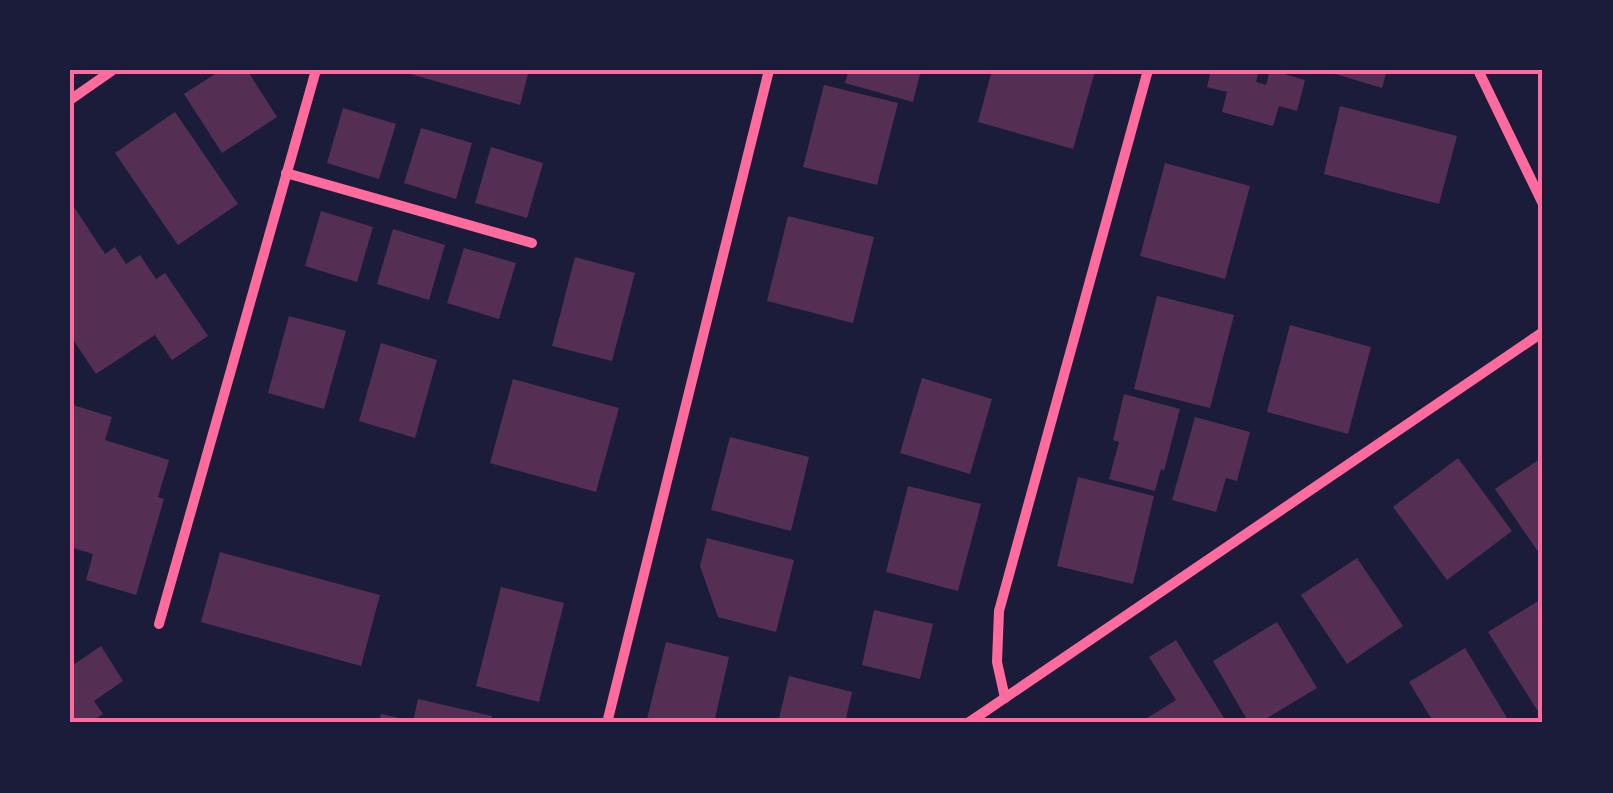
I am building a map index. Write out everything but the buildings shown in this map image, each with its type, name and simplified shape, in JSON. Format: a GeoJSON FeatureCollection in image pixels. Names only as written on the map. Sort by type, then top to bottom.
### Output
{"type":"FeatureCollection","features":[{"type":"Feature","properties":{"kind":"street"},"geometry":{"type":"LineString","coordinates":[[70,100],[112,70]]}},
{"type":"Feature","properties":{"kind":"street"},"geometry":{"type":"LineString","coordinates":[[159,624],[316,70]]}},
{"type":"Feature","properties":{"kind":"street"},"geometry":{"type":"LineString","coordinates":[[607,723],[769,70]]}},
{"type":"Feature","properties":{"kind":"street"},"geometry":{"type":"LineString","coordinates":[[1006,698],[997,662],[999,611],[1148,70]]}},
{"type":"Feature","properties":{"kind":"street"},"geometry":{"type":"LineString","coordinates":[[1478,70],[1543,204]]}},
{"type":"Feature","properties":{"kind":"street"},"geometry":{"type":"LineString","coordinates":[[286,173],[532,244]]}},
{"type":"Feature","properties":{"kind":"street"},"geometry":{"type":"LineString","coordinates":[[968,723],[1543,332]]}}]}
